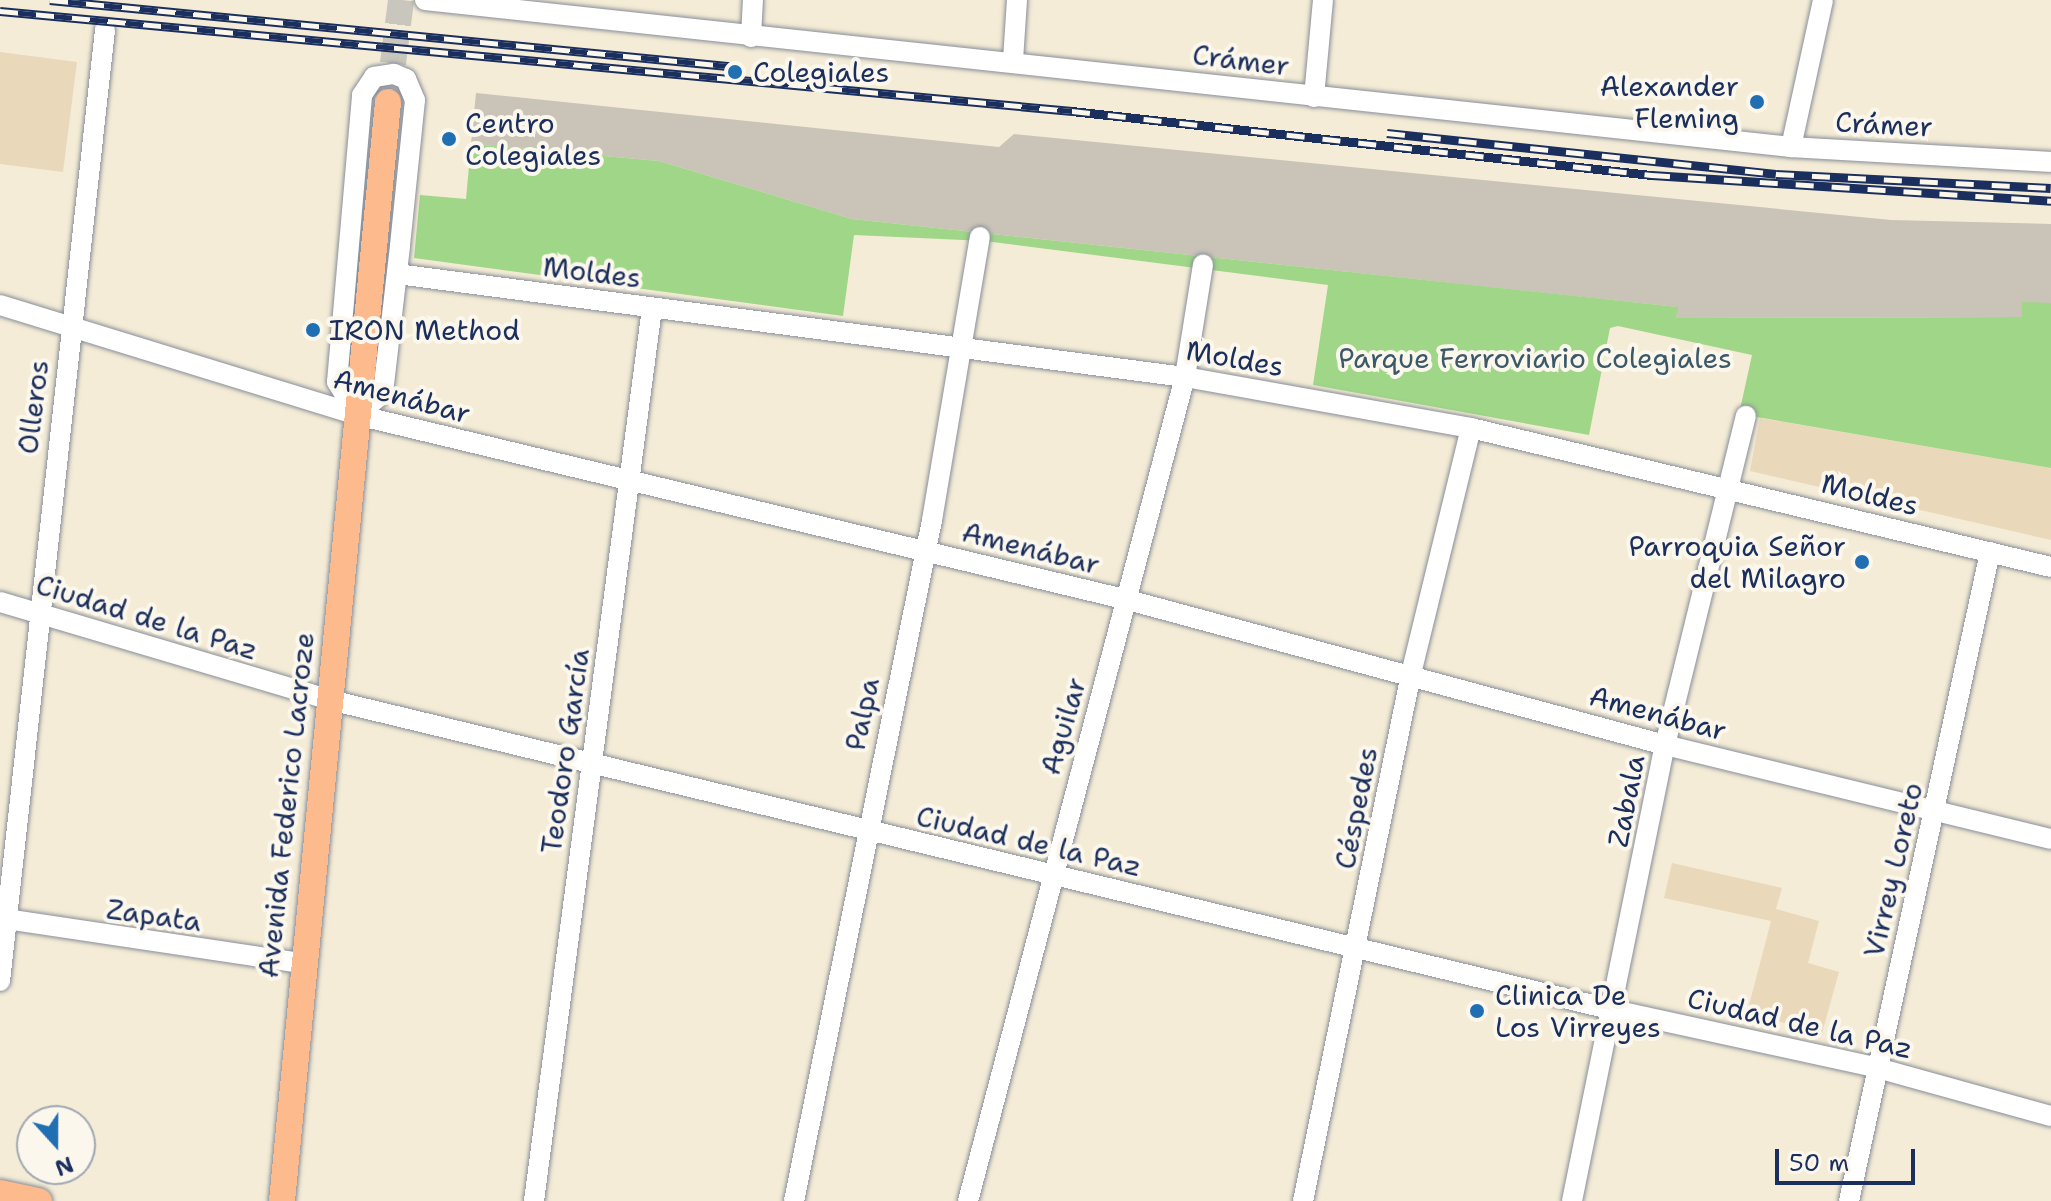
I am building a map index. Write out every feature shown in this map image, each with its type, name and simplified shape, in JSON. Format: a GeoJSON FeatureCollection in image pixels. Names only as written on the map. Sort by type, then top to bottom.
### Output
{"type":"FeatureCollection","features":[{"type":"Feature","properties":{"kind":"main road","name":"Avenida Federico Lacroze"},"geometry":{"type":"LineString","coordinates":[[282,1201],[302,963],[388,102]]}},
{"type":"Feature","properties":{"kind":"main road"},"geometry":{"type":"LineString","coordinates":[[0,1193],[39,1201]]}},
{"type":"Feature","properties":{"kind":"street","name":"Crámer"},"geometry":{"type":"LineString","coordinates":[[425,0],[751,37],[1013,60],[1314,97],[1791,147],[2051,162]]}},
{"type":"Feature","properties":{"kind":"street"},"geometry":{"type":"LineString","coordinates":[[751,37],[753,0]]}},
{"type":"Feature","properties":{"kind":"street"},"geometry":{"type":"LineString","coordinates":[[1013,60],[1017,0]]}},
{"type":"Feature","properties":{"kind":"street"},"geometry":{"type":"LineString","coordinates":[[1314,97],[1323,0]]}},
{"type":"Feature","properties":{"kind":"street"},"geometry":{"type":"LineString","coordinates":[[1791,147],[1823,0]]}},
{"type":"Feature","properties":{"kind":"street","name":"Olleros"},"geometry":{"type":"LineString","coordinates":[[0,981],[3,919],[105,30]]}},
{"type":"Feature","properties":{"kind":"street"},"geometry":{"type":"LineString","coordinates":[[387,74],[406,79],[415,100],[383,393],[357,415],[337,382],[361,110],[367,84],[387,74]]}},
{"type":"Feature","properties":{"kind":"street","name":"Palpa"},"geometry":{"type":"LineString","coordinates":[[794,1201],[865,831],[965,347],[980,237]]}},
{"type":"Feature","properties":{"kind":"street","name":"Aguilar"},"geometry":{"type":"LineString","coordinates":[[968,1201],[1050,875],[1128,600],[1185,377],[1203,264]]}},
{"type":"Feature","properties":{"kind":"street","name":"Moldes"},"geometry":{"type":"LineString","coordinates":[[397,274],[1185,377],[1471,428],[2051,567]]}},
{"type":"Feature","properties":{"kind":"street","name":"Amenábar"},"geometry":{"type":"LineString","coordinates":[[0,305],[357,415],[1128,600],[1665,745],[2051,839]]}},
{"type":"Feature","properties":{"kind":"street","name":"Teodoro García"},"geometry":{"type":"LineString","coordinates":[[534,1201],[652,308]]}},
{"type":"Feature","properties":{"kind":"street","name":"Zabala"},"geometry":{"type":"LineString","coordinates":[[1572,1201],[1665,745],[1746,416]]}},
{"type":"Feature","properties":{"kind":"street","name":"Céspedes"},"geometry":{"type":"LineString","coordinates":[[1303,1201],[1411,674],[1471,428]]}},
{"type":"Feature","properties":{"kind":"street","name":"Virrey Loreto"},"geometry":{"type":"LineString","coordinates":[[1849,1201],[1874,1067],[1936,813],[1990,552]]}},
{"type":"Feature","properties":{"kind":"street","name":"Ciudad de la Paz"},"geometry":{"type":"LineString","coordinates":[[0,602],[330,700],[1356,949],[1874,1067],[2051,1116]]}},
{"type":"Feature","properties":{"kind":"street","name":"Zapata"},"geometry":{"type":"LineString","coordinates":[[3,919],[302,963]]}},
{"type":"Feature","properties":{"kind":"shaded area"},"geometry":{"type":"Polygon","coordinates":[[[0,52],[77,62],[63,172],[0,164],[0,52]]]}},
{"type":"Feature","properties":{"kind":"shaded area"},"geometry":{"type":"Polygon","coordinates":[[[476,93],[999,147],[1014,134],[1891,220],[2051,224],[2051,303],[2022,303],[2023,317],[1676,318],[1677,307],[852,219],[659,161],[471,144],[476,93]]]}},
{"type":"Feature","properties":{"kind":"shaded area"},"geometry":{"type":"Polygon","coordinates":[[[1760,418],[2051,468],[2051,540],[1750,471],[1760,418]]]}},
{"type":"Feature","properties":{"kind":"shaded area"},"geometry":{"type":"Polygon","coordinates":[[[1672,863],[1782,888],[1776,909],[1819,921],[1808,963],[1839,972],[1822,1033],[1747,1013],[1771,921],[1664,898],[1672,863]]]}},
{"type":"Feature","properties":{"kind":"green space","name":"Parque Ferroviario Colegiales"},"geometry":{"type":"Polygon","coordinates":[[[471,144],[659,161],[852,219],[1678,307],[1676,318],[2022,317],[2022,302],[2051,303],[2051,468],[1739,414],[1752,355],[1618,326],[1610,328],[1589,435],[1313,385],[1328,285],[985,241],[854,235],[843,316],[414,258],[420,195],[466,199],[471,144]]]}},
{"type":"Feature","properties":{"kind":"tunnel"},"geometry":{"type":"LineString","coordinates":[[388,102],[401,0]]}},
{"type":"Feature","properties":{"kind":"railway"},"geometry":{"type":"LineString","coordinates":[[50,0],[738,67]]}},
{"type":"Feature","properties":{"kind":"railway"},"geometry":{"type":"LineString","coordinates":[[0,11],[1072,111],[1652,175],[2051,201]]}},
{"type":"Feature","properties":{"kind":"railway"},"geometry":{"type":"LineString","coordinates":[[1387,133],[1776,174],[2051,188]]}},
{"type":"Feature","properties":{"kind":"place","name":"Colegiales"},"geometry":{"type":"Point","coordinates":[735,72]}},
{"type":"Feature","properties":{"kind":"place","name":"Alexander Fleming"},"geometry":{"type":"Point","coordinates":[1757,102]}},
{"type":"Feature","properties":{"kind":"place","name":"Centro Colegiales"},"geometry":{"type":"Point","coordinates":[449,139]}},
{"type":"Feature","properties":{"kind":"place","name":"IRON Method"},"geometry":{"type":"Point","coordinates":[313,330]}},
{"type":"Feature","properties":{"kind":"place","name":"Parroquia Señor del Milagro"},"geometry":{"type":"Point","coordinates":[1862,562]}},
{"type":"Feature","properties":{"kind":"place","name":"Clinica De Los Virreyes"},"geometry":{"type":"Point","coordinates":[1477,1011]}}]}
